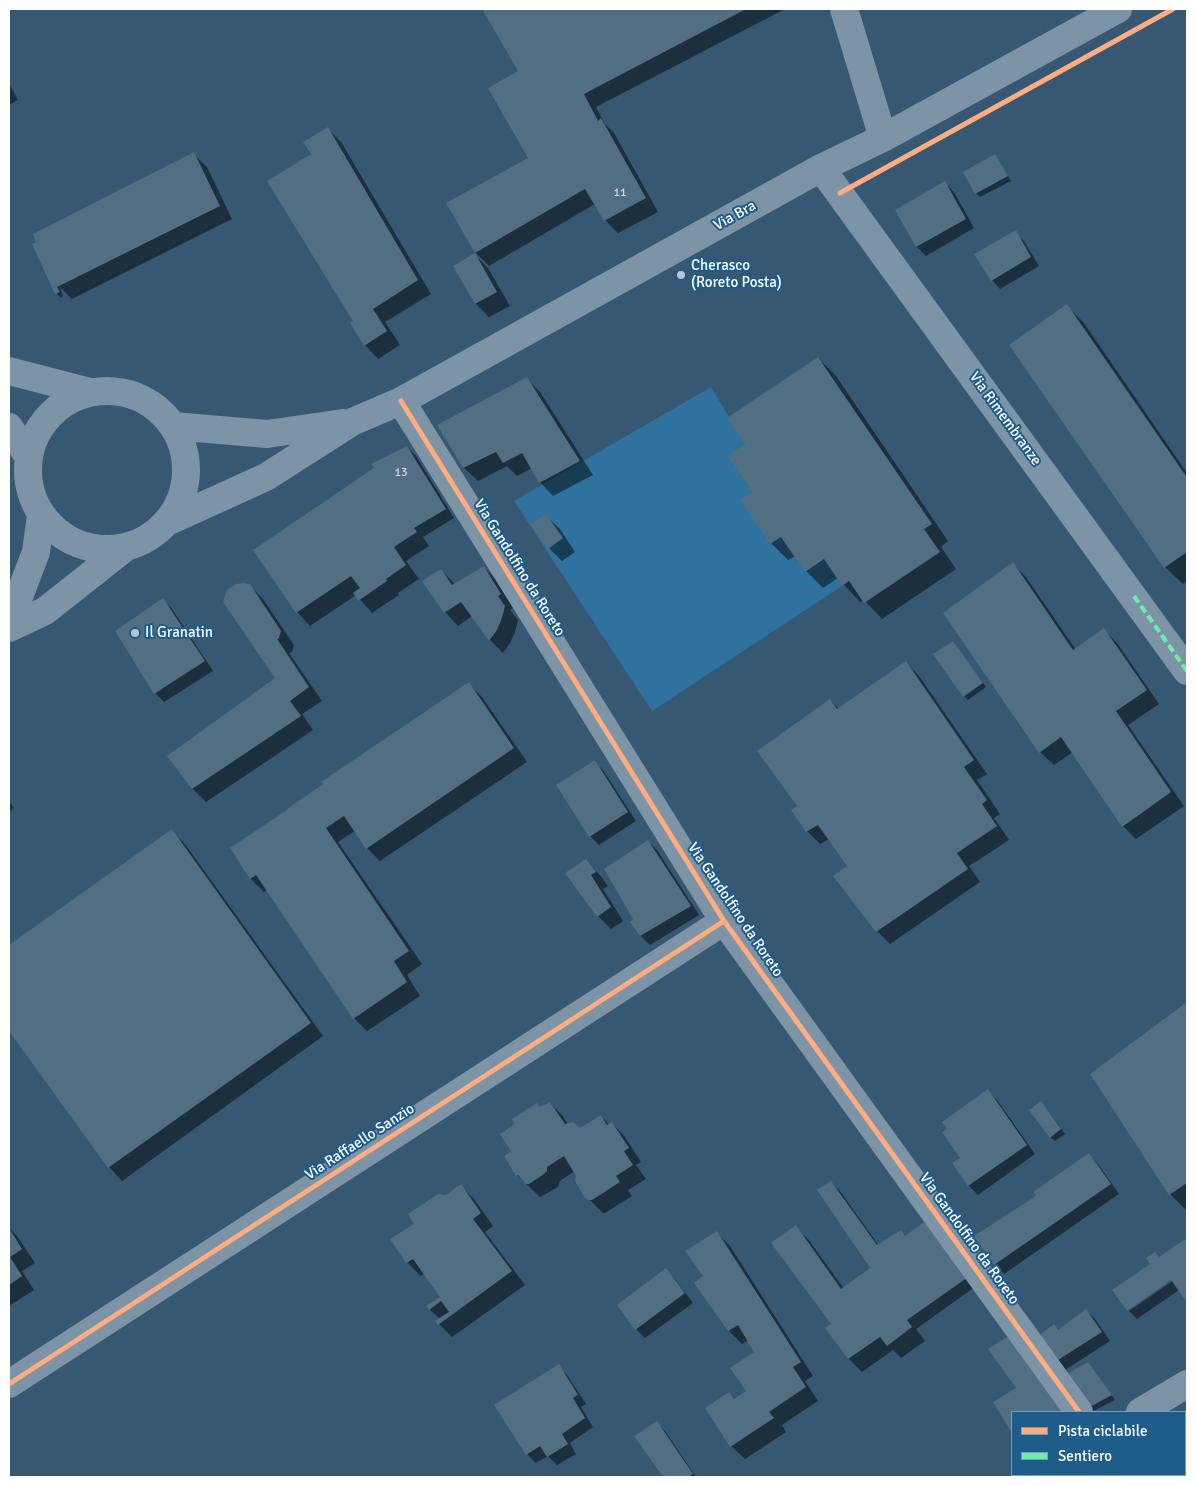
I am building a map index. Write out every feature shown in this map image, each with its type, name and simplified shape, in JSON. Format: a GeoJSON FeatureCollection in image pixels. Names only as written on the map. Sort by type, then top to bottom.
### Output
{"type":"FeatureCollection","features":[{"type":"Feature","properties":{"kind":"main road","name":"Via Bra"},"geometry":{"type":"LineString","coordinates":[[352,422],[400,401],[822,168],[883,138],[1118,9]]}},
{"type":"Feature","properties":{"kind":"main road"},"geometry":{"type":"LineString","coordinates":[[9,371],[90,392]]}},
{"type":"Feature","properties":{"kind":"main road"},"geometry":{"type":"LineString","coordinates":[[126,547],[102,549],[78,544],[58,532],[41,515],[32,496],[28,476],[28,456],[36,433],[50,414],[68,400],[90,392],[114,390],[137,396],[157,408],[173,426],[184,449],[186,475],[180,500],[167,522]]}},
{"type":"Feature","properties":{"kind":"main road"},"geometry":{"type":"LineString","coordinates":[[173,426],[267,434],[352,422]]}},
{"type":"Feature","properties":{"kind":"main road"},"geometry":{"type":"LineString","coordinates":[[9,628],[45,611],[126,547],[148,538],[167,522],[266,477],[352,422]]}},
{"type":"Feature","properties":{"kind":"main road"},"geometry":{"type":"LineString","coordinates":[[9,427],[28,456]]}},
{"type":"Feature","properties":{"kind":"main road"},"geometry":{"type":"LineString","coordinates":[[9,623],[36,552],[41,515]]}},
{"type":"Feature","properties":{"kind":"street"},"geometry":{"type":"LineString","coordinates":[[844,9],[883,138]]}},
{"type":"Feature","properties":{"kind":"street","name":"Via Rimembranze"},"geometry":{"type":"LineString","coordinates":[[822,168],[1187,671]]}},
{"type":"Feature","properties":{"kind":"street","name":"Via Gandolfino da Roreto"},"geometry":{"type":"LineString","coordinates":[[400,401],[724,921],[1078,1411]]}},
{"type":"Feature","properties":{"kind":"street","name":"Via Raffaello Sanzio"},"geometry":{"type":"LineString","coordinates":[[9,1384],[724,921]]}},
{"type":"Feature","properties":{"kind":"street"},"geometry":{"type":"LineString","coordinates":[[1142,1411],[1187,1384]]}},
{"type":"Feature","properties":{"kind":"shaded area"},"geometry":{"type":"Polygon","coordinates":[[[711,387],[745,444],[728,456],[781,537],[824,559],[842,586],[652,711],[514,501],[711,387]]]}},
{"type":"Feature","properties":{"kind":"building"},"geometry":{"type":"Polygon","coordinates":[[[482,9],[746,9],[584,94],[598,121],[601,118],[646,198],[604,221],[585,189],[475,253],[446,203],[528,158],[488,88],[518,71],[482,9]]]}},
{"type":"Feature","properties":{"kind":"building"},"geometry":{"type":"Polygon","coordinates":[[[328,127],[418,280],[373,309],[387,331],[364,346],[350,323],[353,321],[267,181],[311,154],[303,142],[328,127]]]}},
{"type":"Feature","properties":{"kind":"building"},"geometry":{"type":"Polygon","coordinates":[[[194,152],[220,206],[57,287],[60,292],[55,294],[32,244],[36,242],[33,234],[194,152]]]}},
{"type":"Feature","properties":{"kind":"building"},"geometry":{"type":"Polygon","coordinates":[[[995,154],[1008,176],[975,194],[963,172],[995,154]]]}},
{"type":"Feature","properties":{"kind":"building"},"geometry":{"type":"Polygon","coordinates":[[[945,181],[966,219],[916,247],[895,210],[945,181]]]}},
{"type":"Feature","properties":{"kind":"building"},"geometry":{"type":"Polygon","coordinates":[[[1016,230],[1031,257],[991,281],[974,254],[1016,230]]]}},
{"type":"Feature","properties":{"kind":"building"},"geometry":{"type":"Polygon","coordinates":[[[475,253],[497,292],[475,304],[453,266],[475,253]]]}},
{"type":"Feature","properties":{"kind":"building"},"geometry":{"type":"Polygon","coordinates":[[[1067,304],[1187,475],[1187,552],[1164,568],[1009,345],[1067,304]]]}},
{"type":"Feature","properties":{"kind":"building"},"geometry":{"type":"Polygon","coordinates":[[[818,357],[932,524],[924,529],[940,552],[864,603],[849,581],[842,586],[824,559],[805,572],[781,537],[770,544],[740,500],[752,492],[727,456],[745,444],[727,418],[818,357]]]}},
{"type":"Feature","properties":{"kind":"building"},"geometry":{"type":"Polygon","coordinates":[[[527,377],[580,461],[539,483],[522,453],[503,463],[496,452],[463,468],[437,425],[527,377]]]}},
{"type":"Feature","properties":{"kind":"building"},"geometry":{"type":"Polygon","coordinates":[[[407,446],[446,509],[414,528],[417,532],[394,547],[406,565],[386,579],[387,581],[358,601],[353,593],[360,588],[351,576],[296,613],[253,550],[374,468],[371,464],[407,446]]]}},
{"type":"Feature","properties":{"kind":"building"},"geometry":{"type":"Polygon","coordinates":[[[546,514],[563,538],[548,549],[530,524],[546,514]]]}},
{"type":"Feature","properties":{"kind":"building"},"geometry":{"type":"Polygon","coordinates":[[[1013,562],[1073,650],[1104,628],[1147,690],[1116,711],[1171,792],[1122,827],[1061,737],[1039,753],[943,613],[1013,562]]]}},
{"type":"Feature","properties":{"kind":"building"},"geometry":{"type":"Polygon","coordinates":[[[484,566],[501,594],[498,596],[505,606],[497,630],[489,641],[461,602],[444,613],[422,581],[441,569],[452,585],[484,566]]]}},
{"type":"Feature","properties":{"kind":"building"},"geometry":{"type":"Polygon","coordinates":[[[236,584],[250,584],[281,631],[277,639],[309,687],[290,701],[301,716],[192,789],[167,756],[275,678],[223,602],[227,590],[236,584]]]}},
{"type":"Feature","properties":{"kind":"building"},"geometry":{"type":"Polygon","coordinates":[[[163,598],[205,661],[154,694],[115,631],[163,598]]]}},
{"type":"Feature","properties":{"kind":"building"},"geometry":{"type":"Polygon","coordinates":[[[953,641],[983,683],[963,697],[933,654],[953,641]]]}},
{"type":"Feature","properties":{"kind":"building"},"geometry":{"type":"Polygon","coordinates":[[[906,661],[974,760],[964,767],[987,800],[982,804],[997,826],[957,853],[968,869],[876,932],[833,876],[847,866],[818,825],[806,832],[791,810],[797,806],[757,751],[830,699],[837,709],[906,661]]]}},
{"type":"Feature","properties":{"kind":"building"},"geometry":{"type":"Polygon","coordinates":[[[469,682],[514,748],[366,849],[344,816],[326,828],[409,951],[394,961],[407,982],[353,1019],[256,875],[250,879],[230,848],[323,784],[321,782],[469,682]]]}},
{"type":"Feature","properties":{"kind":"building"},"geometry":{"type":"Polygon","coordinates":[[[595,760],[628,812],[589,837],[556,785],[595,760]]]}},
{"type":"Feature","properties":{"kind":"building"},"geometry":{"type":"Polygon","coordinates":[[[172,829],[311,1023],[108,1168],[9,1031],[9,945],[172,829]]]}},
{"type":"Feature","properties":{"kind":"building"},"geometry":{"type":"Polygon","coordinates":[[[648,840],[691,906],[640,936],[630,922],[633,919],[604,869],[648,840]]]}},
{"type":"Feature","properties":{"kind":"building"},"geometry":{"type":"Polygon","coordinates":[[[586,859],[596,872],[591,875],[611,907],[597,917],[565,873],[586,859]]]}},
{"type":"Feature","properties":{"kind":"building"},"geometry":{"type":"Polygon","coordinates":[[[1187,1002],[1187,1183],[1169,1195],[1090,1074],[1187,1002]]]}},
{"type":"Feature","properties":{"kind":"building"},"geometry":{"type":"Polygon","coordinates":[[[988,1089],[1027,1145],[968,1186],[952,1163],[960,1158],[942,1132],[947,1129],[942,1122],[988,1089]]]}},
{"type":"Feature","properties":{"kind":"building"},"geometry":{"type":"Polygon","coordinates":[[[1041,1101],[1061,1129],[1050,1138],[1029,1110],[1041,1101]]]}},
{"type":"Feature","properties":{"kind":"building"},"geometry":{"type":"Polygon","coordinates":[[[550,1102],[565,1124],[573,1122],[580,1128],[601,1115],[607,1125],[612,1122],[629,1148],[624,1151],[633,1165],[616,1176],[620,1182],[592,1200],[585,1198],[576,1183],[576,1176],[564,1156],[547,1167],[547,1171],[544,1174],[526,1184],[518,1175],[516,1176],[504,1156],[511,1151],[500,1134],[515,1124],[512,1119],[537,1103],[540,1107],[550,1102]]]}},
{"type":"Feature","properties":{"kind":"building"},"geometry":{"type":"Polygon","coordinates":[[[1089,1153],[1111,1184],[994,1265],[974,1236],[1036,1196],[1033,1192],[1089,1153]]]}},
{"type":"Feature","properties":{"kind":"building"},"geometry":{"type":"Polygon","coordinates":[[[831,1181],[877,1245],[901,1230],[905,1236],[930,1218],[971,1275],[907,1320],[912,1327],[887,1346],[880,1337],[848,1359],[825,1328],[831,1324],[771,1243],[796,1225],[841,1289],[870,1268],[817,1190],[831,1181]]]}},
{"type":"Feature","properties":{"kind":"building"},"geometry":{"type":"Polygon","coordinates":[[[461,1184],[481,1213],[473,1219],[512,1271],[438,1325],[435,1321],[449,1312],[441,1301],[429,1310],[426,1306],[440,1297],[413,1259],[406,1263],[390,1239],[414,1224],[408,1214],[438,1194],[446,1195],[461,1184]]]}},
{"type":"Feature","properties":{"kind":"building"},"geometry":{"type":"Polygon","coordinates":[[[9,1228],[22,1249],[10,1257],[22,1276],[9,1285],[9,1228]]]}},
{"type":"Feature","properties":{"kind":"building"},"geometry":{"type":"Polygon","coordinates":[[[717,1231],[801,1362],[793,1367],[806,1387],[769,1412],[774,1418],[730,1447],[705,1408],[729,1392],[734,1399],[746,1391],[730,1368],[754,1352],[738,1325],[728,1331],[694,1283],[703,1276],[685,1251],[717,1231]]]}},
{"type":"Feature","properties":{"kind":"building"},"geometry":{"type":"Polygon","coordinates":[[[1187,1238],[1186,1301],[1171,1280],[1127,1311],[1112,1290],[1150,1264],[1146,1258],[1155,1252],[1159,1257],[1187,1238]]]}},
{"type":"Feature","properties":{"kind":"building"},"geometry":{"type":"Polygon","coordinates":[[[666,1268],[685,1293],[635,1330],[617,1305],[666,1268]]]}},
{"type":"Feature","properties":{"kind":"building"},"geometry":{"type":"Polygon","coordinates":[[[1086,1309],[1102,1332],[1055,1362],[1038,1336],[1054,1324],[1058,1330],[1086,1309]]]}},
{"type":"Feature","properties":{"kind":"building"},"geometry":{"type":"Polygon","coordinates":[[[1013,1333],[1070,1411],[1011,1411],[1011,1431],[993,1402],[1016,1388],[988,1349],[1013,1333]]]}},
{"type":"Feature","properties":{"kind":"building"},"geometry":{"type":"Polygon","coordinates":[[[1088,1362],[1112,1395],[1088,1408],[1065,1375],[1088,1362]]]}},
{"type":"Feature","properties":{"kind":"building"},"geometry":{"type":"Polygon","coordinates":[[[559,1364],[578,1395],[573,1398],[585,1418],[562,1434],[568,1444],[547,1457],[540,1446],[526,1455],[494,1405],[559,1364]]]}},
{"type":"Feature","properties":{"kind":"building"},"geometry":{"type":"Polygon","coordinates":[[[657,1421],[693,1474],[688,1477],[663,1477],[634,1436],[657,1421]]]}},
{"type":"Feature","properties":{"kind":"building"},"geometry":{"type":"Polygon","coordinates":[[[1186,1422],[1187,1422],[1186,1454],[1186,1422]]]}},
{"type":"Feature","properties":{"kind":"building"},"geometry":{"type":"Polygon","coordinates":[[[1120,1476],[1121,1477],[1062,1477],[1120,1476]]]}},
{"type":"Feature","properties":{"kind":"marked path"},"geometry":{"type":"LineString","coordinates":[[1134,596],[1187,671]]}},
{"type":"Feature","properties":{"kind":"cycle path"},"geometry":{"type":"LineString","coordinates":[[840,193],[1173,9]]}},
{"type":"Feature","properties":{"kind":"cycle path"},"geometry":{"type":"LineString","coordinates":[[401,401],[724,921],[1078,1411]]}},
{"type":"Feature","properties":{"kind":"cycle path"},"geometry":{"type":"LineString","coordinates":[[9,1384],[724,921]]}},
{"type":"Feature","properties":{"kind":"place","name":"Cherasco (Roreto Posta)"},"geometry":{"type":"Point","coordinates":[681,275]}},
{"type":"Feature","properties":{"kind":"place","name":"Il Granatin"},"geometry":{"type":"Point","coordinates":[135,633]}}]}
